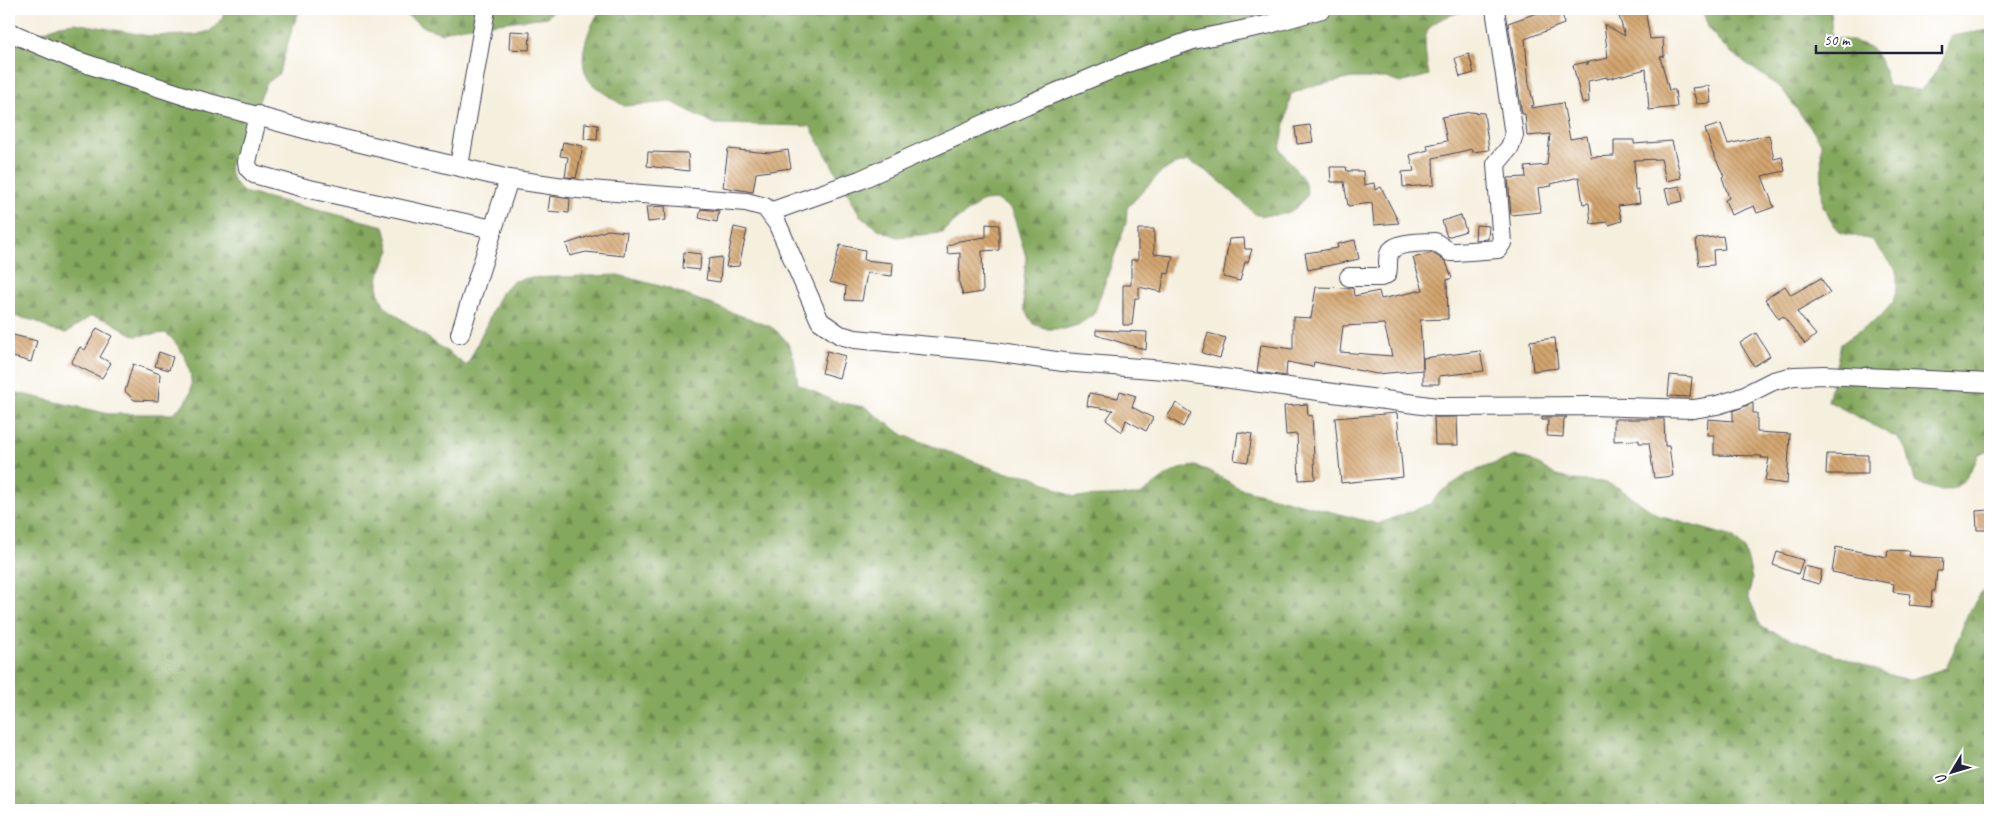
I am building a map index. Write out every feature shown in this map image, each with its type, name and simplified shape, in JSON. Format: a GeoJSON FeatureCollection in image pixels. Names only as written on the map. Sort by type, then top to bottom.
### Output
{"type":"FeatureCollection","features":[{"type":"Feature","properties":{"kind":"street"},"geometry":{"type":"LineString","coordinates":[[459,166],[486,9]]}},
{"type":"Feature","properties":{"kind":"street"},"geometry":{"type":"LineString","coordinates":[[770,212],[860,180],[1130,62],[1193,40],[1266,25],[1322,9]]}},
{"type":"Feature","properties":{"kind":"street"},"geometry":{"type":"LineString","coordinates":[[1349,277],[1381,277],[1387,274],[1389,254],[1394,248],[1402,246],[1435,242],[1450,252],[1456,252],[1498,249],[1502,244],[1496,164],[1510,147],[1514,135],[1495,9]]}},
{"type":"Feature","properties":{"kind":"street"},"geometry":{"type":"LineString","coordinates":[[9,32],[84,62],[191,98],[509,179],[577,189],[728,199],[758,204],[770,212],[783,235],[820,321],[840,335],[855,339],[994,352],[1063,362],[1164,370],[1437,407],[1590,406],[1694,409],[1737,399],[1773,381],[1804,376],[1904,378],[1990,383]]}},
{"type":"Feature","properties":{"kind":"street"},"geometry":{"type":"LineString","coordinates":[[258,115],[247,162],[248,168],[254,174],[305,188],[493,229]]}},
{"type":"Feature","properties":{"kind":"street"},"geometry":{"type":"LineString","coordinates":[[460,334],[509,179]]}},
{"type":"Feature","properties":{"kind":"green space"},"geometry":{"type":"Polygon","coordinates":[[[225,9],[300,9],[279,74],[267,83],[229,167],[233,181],[243,192],[384,226],[390,250],[378,277],[378,292],[385,307],[467,366],[501,293],[512,282],[526,278],[618,275],[667,288],[771,327],[779,333],[792,351],[798,384],[836,402],[865,407],[903,435],[1002,472],[1032,476],[1073,497],[1140,495],[1179,469],[1195,466],[1210,471],[1239,488],[1378,524],[1430,504],[1442,491],[1469,473],[1515,456],[1531,460],[1557,476],[1573,480],[1604,482],[1619,488],[1659,516],[1733,537],[1744,548],[1752,580],[1748,596],[1762,628],[1893,676],[1909,680],[1946,668],[1968,614],[1990,584],[1990,810],[9,810],[9,391],[109,414],[172,414],[189,396],[191,381],[185,358],[177,344],[166,333],[135,336],[108,320],[91,316],[66,333],[51,330],[36,321],[9,315],[9,29],[15,32],[40,33],[60,25],[75,23],[149,36],[195,35],[210,31],[222,19],[225,9]]]}},
{"type":"Feature","properties":{"kind":"green space"},"geometry":{"type":"Polygon","coordinates":[[[397,9],[555,9],[547,17],[457,28],[442,33],[426,28],[397,9]]]}},
{"type":"Feature","properties":{"kind":"green space"},"geometry":{"type":"Polygon","coordinates":[[[601,9],[1470,9],[1443,18],[1434,23],[1429,29],[1425,46],[1429,75],[1400,83],[1386,78],[1352,78],[1306,88],[1291,94],[1280,149],[1303,179],[1308,193],[1303,201],[1292,210],[1280,215],[1256,215],[1216,178],[1188,161],[1173,165],[1160,173],[1127,208],[1126,223],[1094,314],[1078,325],[1064,329],[1048,329],[1033,324],[1024,309],[1023,292],[1026,257],[1012,210],[998,200],[983,201],[955,221],[943,233],[897,237],[880,230],[861,217],[810,126],[714,124],[672,102],[624,106],[595,87],[585,72],[583,53],[585,43],[601,9]]]}},
{"type":"Feature","properties":{"kind":"green space"},"geometry":{"type":"Polygon","coordinates":[[[1702,9],[1830,9],[1832,37],[1856,42],[1871,48],[1881,61],[1888,86],[1920,90],[1940,66],[1950,36],[1990,30],[1990,449],[1979,454],[1968,475],[1955,487],[1947,490],[1938,490],[1915,481],[1907,450],[1897,438],[1828,401],[1841,344],[1882,315],[1893,302],[1897,287],[1897,271],[1872,240],[1841,233],[1831,221],[1823,206],[1821,142],[1782,89],[1729,51],[1718,40],[1708,27],[1702,9]]]}},
{"type":"Feature","properties":{"kind":"building"},"geometry":{"type":"Polygon","coordinates":[[[1548,9],[1562,9],[1564,24],[1525,39],[1529,84],[1534,105],[1531,108],[1563,103],[1570,139],[1587,136],[1591,157],[1614,156],[1614,140],[1634,140],[1634,144],[1672,141],[1681,178],[1666,181],[1661,159],[1634,160],[1635,190],[1638,189],[1640,203],[1618,206],[1622,221],[1609,225],[1608,222],[1591,224],[1589,203],[1583,204],[1579,177],[1551,184],[1552,186],[1538,188],[1541,212],[1511,215],[1508,178],[1526,177],[1525,167],[1547,165],[1550,134],[1527,136],[1525,114],[1522,114],[1508,23],[1548,9]]]}},
{"type":"Feature","properties":{"kind":"building"},"geometry":{"type":"Polygon","coordinates":[[[1632,9],[1645,9],[1650,39],[1663,38],[1664,56],[1660,57],[1669,90],[1675,90],[1677,107],[1649,110],[1646,69],[1607,79],[1607,77],[1588,81],[1589,102],[1582,103],[1573,65],[1587,62],[1587,65],[1589,62],[1608,58],[1604,24],[1625,36],[1619,16],[1633,12],[1632,9]]]}},
{"type":"Feature","properties":{"kind":"building"},"geometry":{"type":"Polygon","coordinates":[[[510,31],[530,32],[529,50],[509,49],[510,31]]]}},
{"type":"Feature","properties":{"kind":"building"},"geometry":{"type":"Polygon","coordinates":[[[1469,54],[1474,73],[1460,77],[1455,58],[1469,54]]]}},
{"type":"Feature","properties":{"kind":"building"},"geometry":{"type":"Polygon","coordinates":[[[1709,86],[1711,103],[1697,104],[1692,88],[1709,86]]]}},
{"type":"Feature","properties":{"kind":"building"},"geometry":{"type":"Polygon","coordinates":[[[1470,112],[1484,113],[1489,150],[1472,152],[1472,149],[1433,158],[1434,185],[1403,187],[1402,172],[1414,171],[1410,155],[1428,150],[1427,145],[1447,141],[1442,117],[1470,112]]]}},
{"type":"Feature","properties":{"kind":"building"},"geometry":{"type":"Polygon","coordinates":[[[585,123],[598,125],[597,140],[584,139],[585,123]]]}},
{"type":"Feature","properties":{"kind":"building"},"geometry":{"type":"Polygon","coordinates":[[[1721,124],[1728,144],[1769,135],[1774,159],[1782,157],[1785,171],[1762,176],[1774,207],[1757,213],[1754,206],[1731,215],[1725,200],[1729,198],[1722,177],[1724,176],[1712,151],[1705,129],[1721,124]]]}},
{"type":"Feature","properties":{"kind":"building"},"geometry":{"type":"Polygon","coordinates":[[[1310,125],[1313,142],[1297,144],[1295,127],[1310,125]]]}},
{"type":"Feature","properties":{"kind":"building"},"geometry":{"type":"Polygon","coordinates":[[[563,142],[583,146],[576,178],[565,177],[568,157],[560,156],[563,142]]]}},
{"type":"Feature","properties":{"kind":"building"},"geometry":{"type":"Polygon","coordinates":[[[728,149],[769,153],[788,150],[791,168],[756,173],[753,192],[723,187],[728,149]]]}},
{"type":"Feature","properties":{"kind":"building"},"geometry":{"type":"Polygon","coordinates":[[[648,152],[688,153],[689,171],[647,166],[648,152]]]}},
{"type":"Feature","properties":{"kind":"building"},"geometry":{"type":"Polygon","coordinates":[[[1330,167],[1346,167],[1347,171],[1363,171],[1364,185],[1374,183],[1375,190],[1381,187],[1399,223],[1374,225],[1372,203],[1348,206],[1344,182],[1331,182],[1330,167]]]}},
{"type":"Feature","properties":{"kind":"building"},"geometry":{"type":"Polygon","coordinates":[[[1680,186],[1683,201],[1669,204],[1665,189],[1680,186]]]}},
{"type":"Feature","properties":{"kind":"building"},"geometry":{"type":"Polygon","coordinates":[[[550,196],[570,199],[569,213],[548,211],[550,196]]]}},
{"type":"Feature","properties":{"kind":"building"},"geometry":{"type":"Polygon","coordinates":[[[665,206],[666,220],[648,222],[646,207],[665,206]]]}},
{"type":"Feature","properties":{"kind":"building"},"geometry":{"type":"Polygon","coordinates":[[[701,209],[719,211],[717,222],[699,218],[701,209]]]}},
{"type":"Feature","properties":{"kind":"building"},"geometry":{"type":"Polygon","coordinates":[[[1461,215],[1466,231],[1447,237],[1442,221],[1461,215]]]}},
{"type":"Feature","properties":{"kind":"building"},"geometry":{"type":"Polygon","coordinates":[[[986,224],[999,225],[999,250],[982,251],[983,292],[963,295],[959,283],[960,253],[948,254],[947,246],[959,241],[986,237],[986,224]]]}},
{"type":"Feature","properties":{"kind":"building"},"geometry":{"type":"Polygon","coordinates":[[[1476,225],[1489,226],[1488,239],[1475,240],[1476,225]]]}},
{"type":"Feature","properties":{"kind":"building"},"geometry":{"type":"Polygon","coordinates":[[[734,227],[747,230],[739,266],[726,267],[734,227]]]}},
{"type":"Feature","properties":{"kind":"building"},"geometry":{"type":"Polygon","coordinates":[[[1138,229],[1154,229],[1154,254],[1173,256],[1169,274],[1165,273],[1161,292],[1139,287],[1139,298],[1135,298],[1132,325],[1123,325],[1123,285],[1131,285],[1131,260],[1138,260],[1138,229]]]}},
{"type":"Feature","properties":{"kind":"building"},"geometry":{"type":"Polygon","coordinates":[[[608,230],[627,232],[624,256],[586,252],[570,256],[566,244],[608,230]]]}},
{"type":"Feature","properties":{"kind":"building"},"geometry":{"type":"Polygon","coordinates":[[[1723,236],[1725,249],[1713,250],[1714,265],[1699,266],[1696,239],[1723,236]]]}},
{"type":"Feature","properties":{"kind":"building"},"geometry":{"type":"Polygon","coordinates":[[[1244,238],[1245,249],[1252,249],[1248,262],[1245,262],[1240,281],[1223,277],[1229,239],[1244,238]]]}},
{"type":"Feature","properties":{"kind":"building"},"geometry":{"type":"Polygon","coordinates":[[[1355,240],[1359,259],[1308,270],[1305,253],[1338,248],[1337,244],[1355,240]]]}},
{"type":"Feature","properties":{"kind":"building"},"geometry":{"type":"Polygon","coordinates":[[[840,245],[865,250],[864,260],[893,263],[892,276],[867,273],[862,301],[845,300],[846,286],[830,282],[840,245]]]}},
{"type":"Feature","properties":{"kind":"building"},"geometry":{"type":"Polygon","coordinates":[[[684,252],[701,254],[700,270],[683,268],[684,252]]]}},
{"type":"Feature","properties":{"kind":"building"},"geometry":{"type":"Polygon","coordinates":[[[1432,253],[1446,262],[1452,278],[1447,280],[1448,319],[1420,320],[1423,369],[1423,358],[1480,351],[1484,371],[1439,376],[1439,384],[1423,384],[1423,370],[1377,374],[1314,362],[1313,367],[1287,362],[1286,376],[1257,372],[1261,345],[1293,349],[1293,317],[1311,318],[1316,287],[1353,288],[1354,296],[1379,291],[1381,299],[1423,290],[1413,258],[1432,253]],[[1384,324],[1343,326],[1340,352],[1392,356],[1384,324]]]}},
{"type":"Feature","properties":{"kind":"building"},"geometry":{"type":"Polygon","coordinates":[[[722,257],[720,282],[706,280],[709,259],[722,257]]]}},
{"type":"Feature","properties":{"kind":"building"},"geometry":{"type":"Polygon","coordinates":[[[1821,278],[1830,293],[1797,312],[1816,335],[1805,344],[1783,316],[1779,319],[1765,299],[1785,286],[1791,295],[1821,278]]]}},
{"type":"Feature","properties":{"kind":"building"},"geometry":{"type":"Polygon","coordinates":[[[97,328],[112,336],[100,357],[111,363],[102,378],[71,363],[80,347],[85,350],[97,328]]]}},
{"type":"Feature","properties":{"kind":"building"},"geometry":{"type":"Polygon","coordinates":[[[1096,330],[1147,332],[1146,350],[1096,335],[1096,330]]]}},
{"type":"Feature","properties":{"kind":"building"},"geometry":{"type":"Polygon","coordinates":[[[1208,333],[1226,338],[1220,358],[1202,353],[1208,333]]]}},
{"type":"Feature","properties":{"kind":"building"},"geometry":{"type":"Polygon","coordinates":[[[1756,333],[1770,356],[1754,366],[1740,343],[1756,333]]]}},
{"type":"Feature","properties":{"kind":"building"},"geometry":{"type":"Polygon","coordinates":[[[9,334],[37,341],[31,362],[9,356],[9,334]]]}},
{"type":"Feature","properties":{"kind":"building"},"geometry":{"type":"Polygon","coordinates":[[[1555,338],[1558,368],[1533,371],[1530,341],[1555,338]]]}},
{"type":"Feature","properties":{"kind":"building"},"geometry":{"type":"Polygon","coordinates":[[[827,351],[845,356],[839,378],[822,373],[827,351]]]}},
{"type":"Feature","properties":{"kind":"building"},"geometry":{"type":"Polygon","coordinates":[[[159,352],[173,357],[169,370],[155,366],[159,352]]]}},
{"type":"Feature","properties":{"kind":"building"},"geometry":{"type":"Polygon","coordinates":[[[133,364],[160,374],[158,401],[134,400],[125,391],[133,364]]]}},
{"type":"Feature","properties":{"kind":"building"},"geometry":{"type":"Polygon","coordinates":[[[1670,375],[1692,377],[1690,397],[1668,396],[1670,375]]]}},
{"type":"Feature","properties":{"kind":"building"},"geometry":{"type":"Polygon","coordinates":[[[1120,391],[1136,396],[1132,407],[1153,418],[1146,431],[1126,420],[1122,432],[1106,420],[1113,410],[1087,406],[1089,393],[1118,398],[1120,391]]]}},
{"type":"Feature","properties":{"kind":"building"},"geometry":{"type":"Polygon","coordinates":[[[1176,403],[1191,413],[1183,427],[1167,417],[1176,403]]]}},
{"type":"Feature","properties":{"kind":"building"},"geometry":{"type":"Polygon","coordinates":[[[1753,403],[1753,413],[1757,413],[1757,432],[1790,434],[1787,484],[1765,481],[1769,458],[1761,458],[1762,456],[1714,455],[1714,435],[1707,435],[1708,419],[1733,421],[1733,411],[1753,403]]]}},
{"type":"Feature","properties":{"kind":"building"},"geometry":{"type":"Polygon","coordinates":[[[1307,404],[1308,416],[1312,415],[1315,479],[1299,480],[1297,434],[1286,435],[1284,406],[1307,404]]]}},
{"type":"Feature","properties":{"kind":"building"},"geometry":{"type":"Polygon","coordinates":[[[1397,413],[1403,477],[1341,483],[1335,418],[1397,413]]]}},
{"type":"Feature","properties":{"kind":"building"},"geometry":{"type":"Polygon","coordinates":[[[1434,417],[1457,417],[1458,445],[1435,445],[1434,417]]]}},
{"type":"Feature","properties":{"kind":"building"},"geometry":{"type":"Polygon","coordinates":[[[1542,417],[1567,417],[1564,419],[1563,437],[1547,436],[1548,420],[1542,420],[1542,417]]]}},
{"type":"Feature","properties":{"kind":"building"},"geometry":{"type":"Polygon","coordinates":[[[1614,419],[1664,419],[1665,446],[1669,446],[1673,476],[1654,478],[1649,443],[1639,443],[1639,440],[1614,441],[1614,419]]]}},
{"type":"Feature","properties":{"kind":"building"},"geometry":{"type":"Polygon","coordinates":[[[1238,432],[1252,434],[1248,462],[1234,460],[1238,432]]]}},
{"type":"Feature","properties":{"kind":"building"},"geometry":{"type":"Polygon","coordinates":[[[1827,454],[1868,455],[1868,474],[1826,474],[1827,454]]]}},
{"type":"Feature","properties":{"kind":"building"},"geometry":{"type":"Polygon","coordinates":[[[1990,510],[1990,530],[1977,530],[1976,511],[1990,510]]]}},
{"type":"Feature","properties":{"kind":"building"},"geometry":{"type":"Polygon","coordinates":[[[1836,547],[1887,557],[1888,550],[1910,551],[1909,556],[1943,558],[1942,571],[1937,571],[1935,591],[1932,591],[1931,607],[1909,605],[1911,594],[1893,592],[1894,584],[1832,572],[1836,547]]]}},
{"type":"Feature","properties":{"kind":"building"},"geometry":{"type":"Polygon","coordinates":[[[1777,552],[1803,560],[1798,574],[1773,565],[1777,552]]]}},
{"type":"Feature","properties":{"kind":"building"},"geometry":{"type":"Polygon","coordinates":[[[1804,566],[1822,570],[1819,584],[1801,579],[1804,566]]]}}]}
